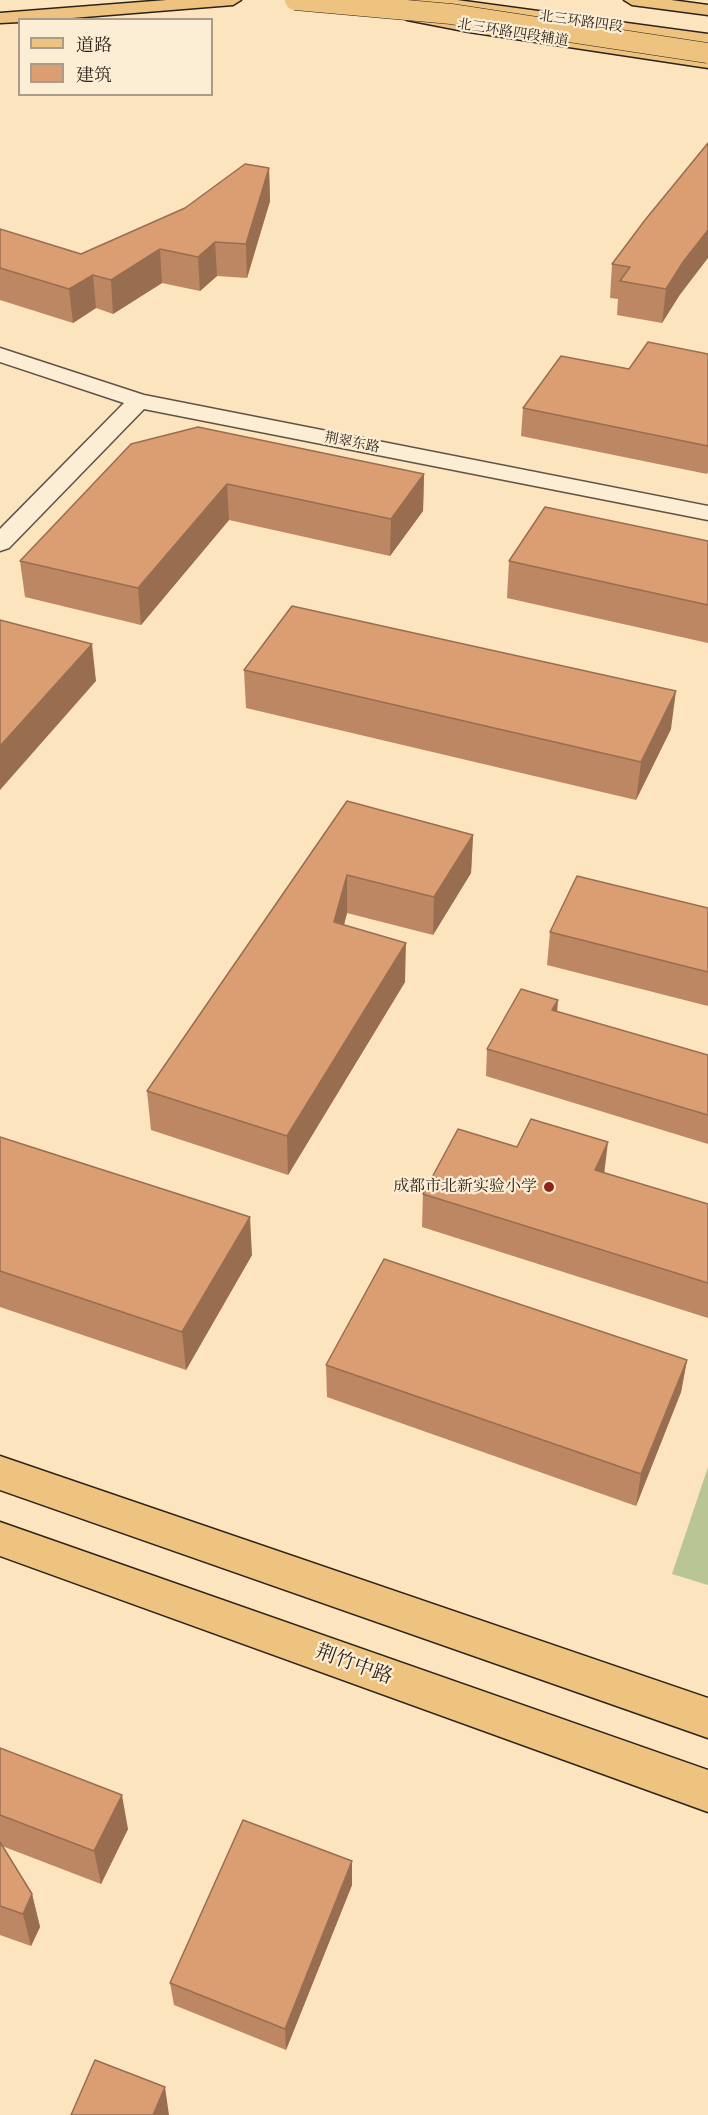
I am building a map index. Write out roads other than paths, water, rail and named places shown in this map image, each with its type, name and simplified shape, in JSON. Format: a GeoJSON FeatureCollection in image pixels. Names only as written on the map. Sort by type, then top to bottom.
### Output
{"type":"FeatureCollection","features":[{"type":"Feature","properties":{"kind":"main road"},"geometry":{"type":"LineString","coordinates":[[0,18],[233,0]]}},
{"type":"Feature","properties":{"kind":"main road"},"geometry":{"type":"LineString","coordinates":[[295,0],[368,3],[451,13],[708,53]]}},
{"type":"Feature","properties":{"kind":"main road","name":"北三环路四段辅道"},"geometry":{"type":"LineString","coordinates":[[319,0],[369,7],[468,27],[708,63]]}},
{"type":"Feature","properties":{"kind":"main road","name":"北三环路四段"},"geometry":{"type":"LineString","coordinates":[[419,0],[708,39]]}},
{"type":"Feature","properties":{"kind":"main road","name":"北三环路四段"},"geometry":{"type":"LineString","coordinates":[[632,0],[708,10]]}},
{"type":"Feature","properties":{"kind":"main road"},"geometry":{"type":"LineString","coordinates":[[0,1473],[708,1719]]}},
{"type":"Feature","properties":{"kind":"main road","name":"荆竹中路"},"geometry":{"type":"LineString","coordinates":[[0,1539],[708,1791]]}},
{"type":"Feature","properties":{"kind":"street","name":"荆翠东路"},"geometry":{"type":"LineString","coordinates":[[0,355],[140,401],[708,513]]}},
{"type":"Feature","properties":{"kind":"street"},"geometry":{"type":"LineString","coordinates":[[0,543],[140,401]]}},
{"type":"Feature","properties":{"kind":"place","name":"成都市北新实验小学"},"geometry":{"type":"Point","coordinates":[549,1187]}}]}
